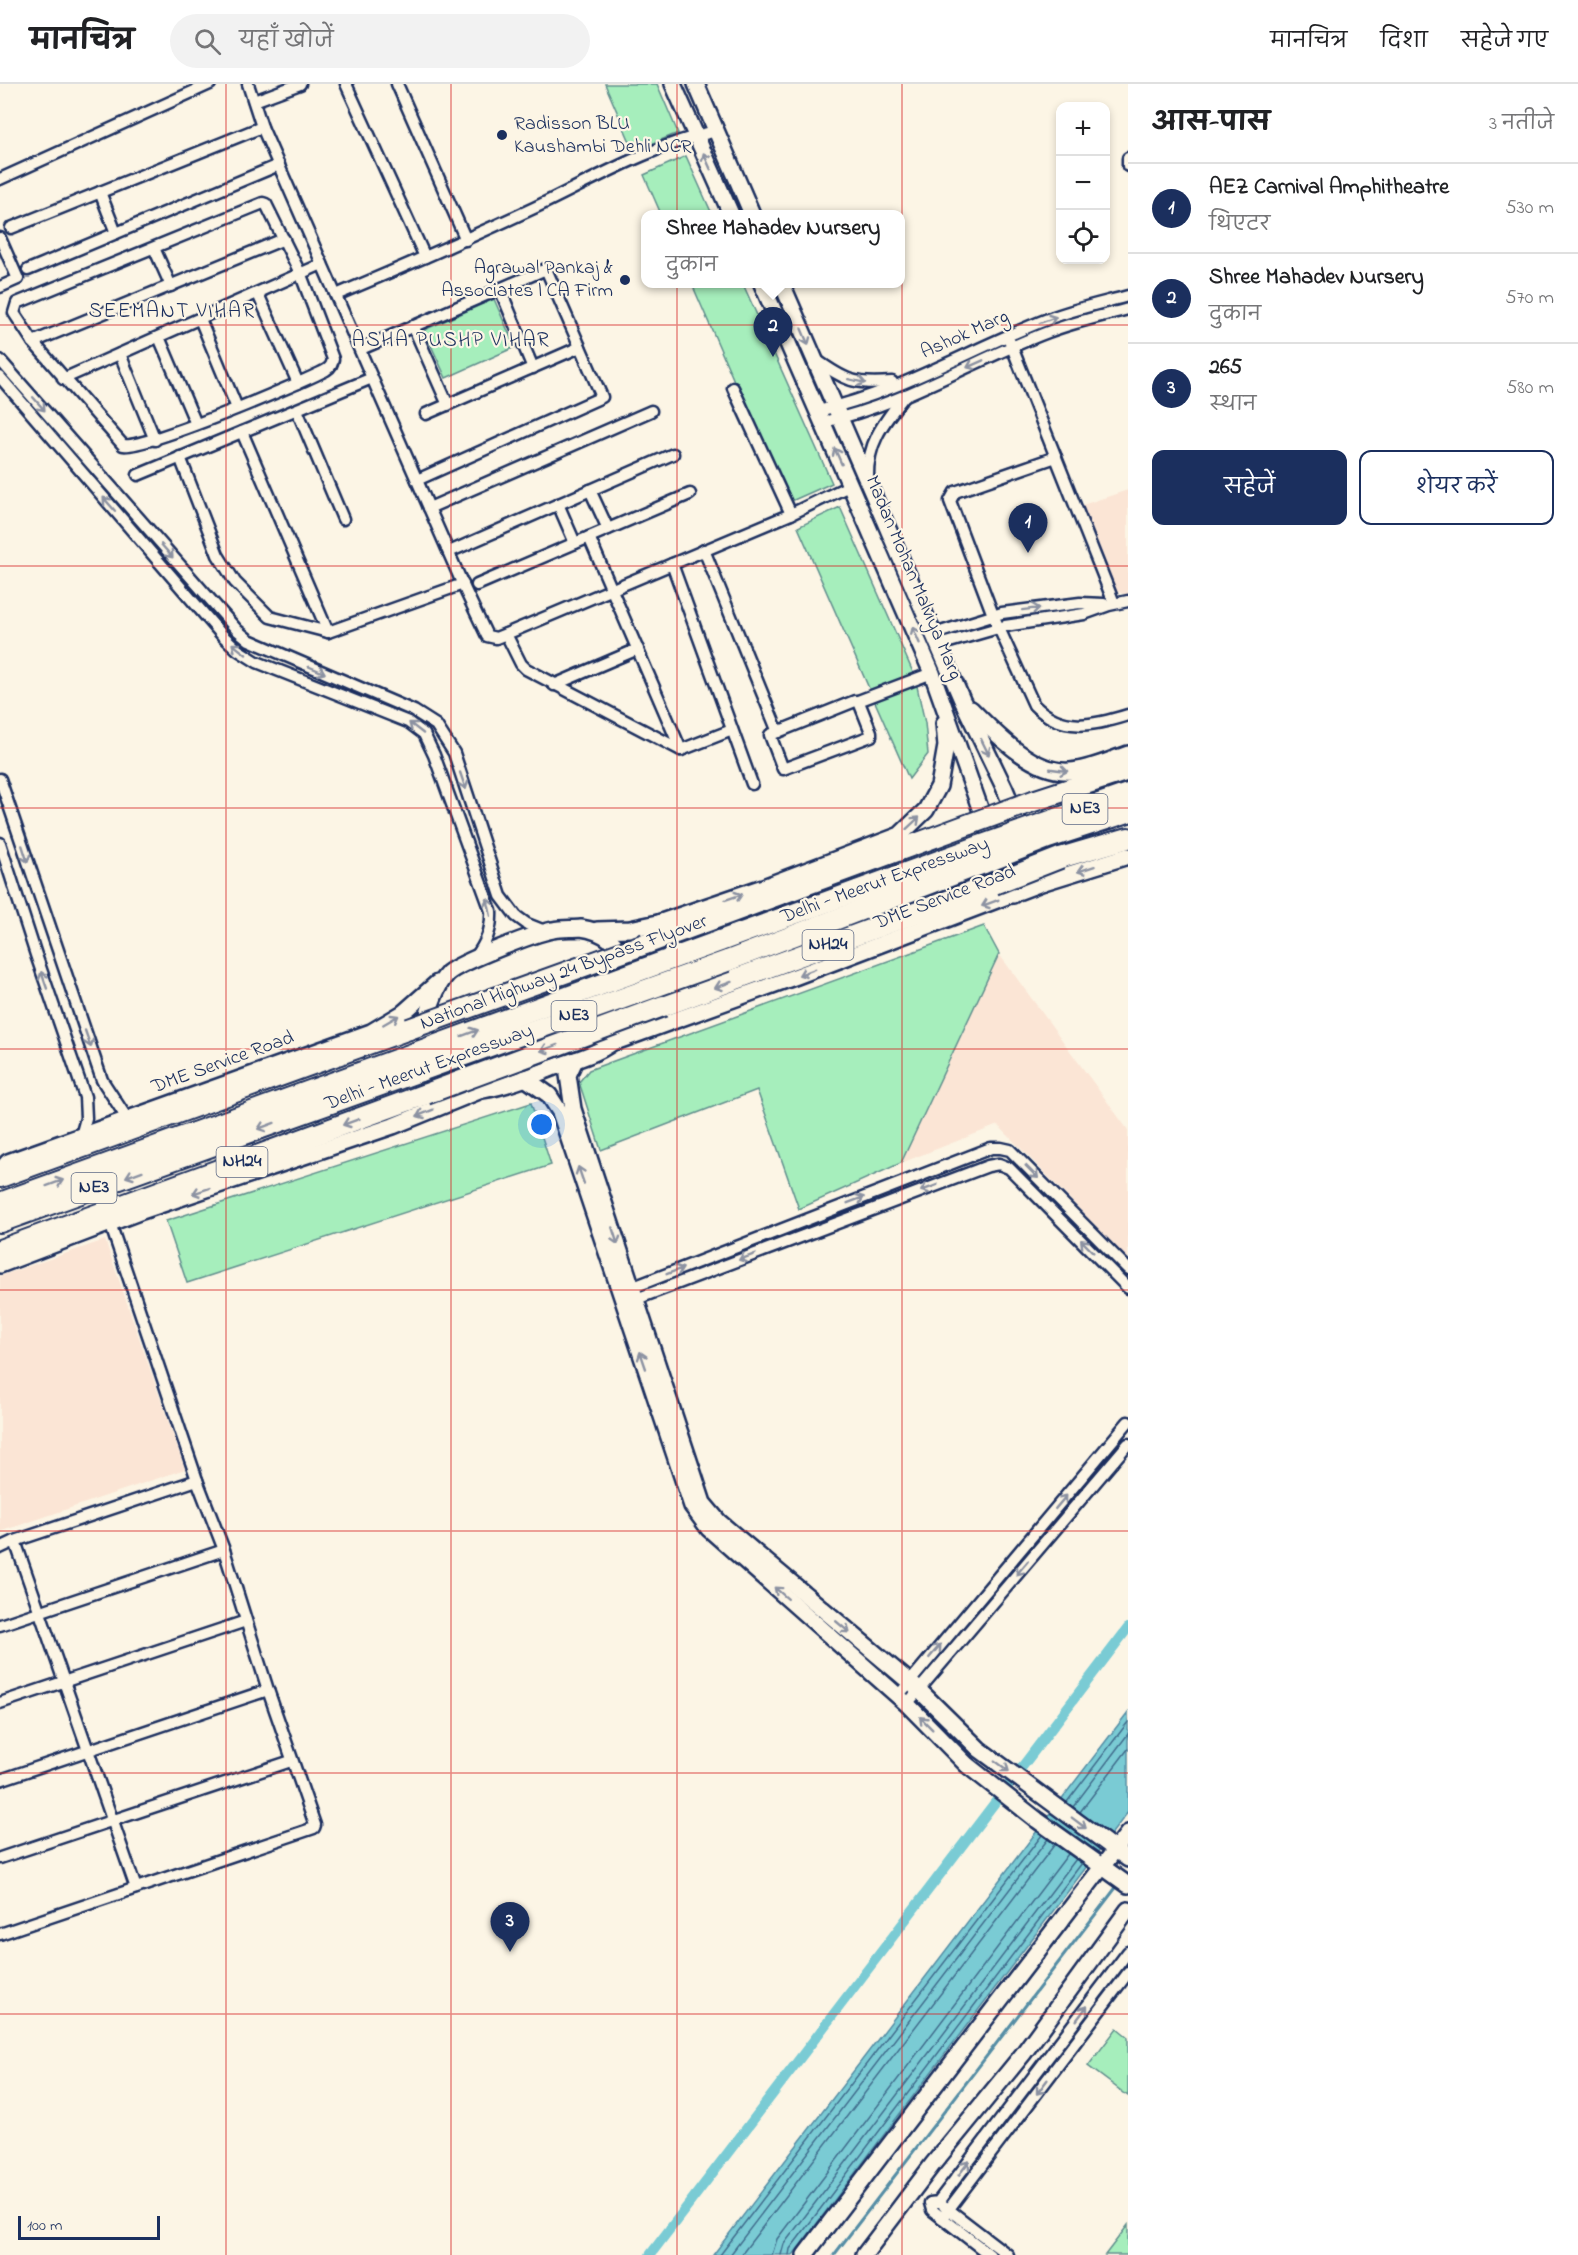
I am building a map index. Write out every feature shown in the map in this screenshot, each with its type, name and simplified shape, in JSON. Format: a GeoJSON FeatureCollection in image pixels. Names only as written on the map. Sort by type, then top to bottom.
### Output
{"type":"FeatureCollection","features":[{"type":"Feature","properties":{"kind":"highway","name":"National Highway 24 Bypass Flyover"},"geometry":{"type":"LineString","coordinates":[[0,1177],[80,1142],[471,1009],[898,849],[1128,770]]}},
{"type":"Feature","properties":{"kind":"highway","name":"Delhi - Meerut Expressway"},"geometry":{"type":"LineString","coordinates":[[0,1203],[187,1146],[727,961],[981,855],[1045,831],[1128,794]]}},
{"type":"Feature","properties":{"kind":"highway","name":"Delhi - Meerut Expressway"},"geometry":{"type":"LineString","coordinates":[[1045,831],[1128,812]]}},
{"type":"Feature","properties":{"kind":"highway","name":"NH24"},"geometry":{"type":"LineString","coordinates":[[0,1250],[794,959],[1053,861],[1128,838]]}},
{"type":"Feature","properties":{"kind":"highway","name":"Delhi - Meerut Expressway"},"geometry":{"type":"LineString","coordinates":[[0,1222],[187,1146],[720,941],[981,855]]}},
{"type":"Feature","properties":{"kind":"main road"},"geometry":{"type":"LineString","coordinates":[[673,84],[729,210]]}},
{"type":"Feature","properties":{"kind":"main road"},"geometry":{"type":"LineString","coordinates":[[696,84],[750,210]]}},
{"type":"Feature","properties":{"kind":"main road","name":"Madan Mohan Malviya Marg"},"geometry":{"type":"LineString","coordinates":[[764,288],[932,673],[1013,895]]}},
{"type":"Feature","properties":{"kind":"main road","name":"Madan Mohan Malviya Marg"},"geometry":{"type":"LineString","coordinates":[[784,288],[962,700],[1004,787],[1044,882]]}},
{"type":"Feature","properties":{"kind":"main road"},"geometry":{"type":"LineString","coordinates":[[962,700],[1006,743],[1054,771],[1071,771],[1128,754]]}},
{"type":"Feature","properties":{"kind":"main road"},"geometry":{"type":"LineString","coordinates":[[479,1091],[464,1088],[445,1077],[433,1058],[426,1031],[432,1000],[448,973],[489,953],[547,932],[581,928],[630,929],[658,923],[900,834],[926,810],[939,786],[946,746],[942,702]]}},
{"type":"Feature","properties":{"kind":"main road","name":"DME Service Road"},"geometry":{"type":"LineString","coordinates":[[609,1044],[1044,882],[1128,856]]}},
{"type":"Feature","properties":{"kind":"main road"},"geometry":{"type":"LineString","coordinates":[[0,1265],[110,1223],[393,1126],[479,1091],[525,1078],[598,1052],[623,1034],[634,1015],[636,980],[622,950],[597,930]]}},
{"type":"Feature","properties":{"kind":"main road","name":"DME Service Road"},"geometry":{"type":"LineString","coordinates":[[0,1171],[8,1162],[80,1142],[128,1120],[371,1032],[403,1013],[448,973]]}},
{"type":"Feature","properties":{"kind":"main road"},"geometry":{"type":"LineString","coordinates":[[574,1060],[568,1075],[573,1109],[693,1506],[709,1529],[902,1700],[967,1765],[1037,1820],[1128,1886]]}},
{"type":"Feature","properties":{"kind":"main road"},"geometry":{"type":"LineString","coordinates":[[525,1078],[549,1095],[560,1112],[703,1503],[719,1522],[914,1686],[979,1749],[1118,1852]]}},
{"type":"Feature","properties":{"kind":"main road"},"geometry":{"type":"LineString","coordinates":[[805,2255],[1102,1868],[1118,1852],[1128,1833]]}},
{"type":"Feature","properties":{"kind":"main road"},"geometry":{"type":"LineString","coordinates":[[864,2255],[940,2156],[1023,2054],[1128,1910]]}},
{"type":"Feature","properties":{"kind":"street"},"geometry":{"type":"LineString","coordinates":[[2,175],[208,84]]}},
{"type":"Feature","properties":{"kind":"street"},"geometry":{"type":"LineString","coordinates":[[248,84],[262,127],[484,633],[492,638],[506,634],[791,514],[851,485]]}},
{"type":"Feature","properties":{"kind":"street"},"geometry":{"type":"LineString","coordinates":[[254,100],[300,84]]}},
{"type":"Feature","properties":{"kind":"street"},"geometry":{"type":"LineString","coordinates":[[346,84],[425,257]]}},
{"type":"Feature","properties":{"kind":"street"},"geometry":{"type":"LineString","coordinates":[[398,84],[466,240]]}},
{"type":"Feature","properties":{"kind":"street"},"geometry":{"type":"LineString","coordinates":[[11,228],[100,192],[162,173],[262,127]]}},
{"type":"Feature","properties":{"kind":"street"},"geometry":{"type":"LineString","coordinates":[[336,295],[466,240],[631,161],[696,135],[716,131]]}},
{"type":"Feature","properties":{"kind":"street"},"geometry":{"type":"LineString","coordinates":[[1128,160],[1128,166]]}},
{"type":"Feature","properties":{"kind":"street"},"geometry":{"type":"LineString","coordinates":[[28,270],[279,165]]}},
{"type":"Feature","properties":{"kind":"street"},"geometry":{"type":"LineString","coordinates":[[100,192],[116,233]]}},
{"type":"Feature","properties":{"kind":"street"},"geometry":{"type":"LineString","coordinates":[[263,203],[266,204],[301,275],[333,363],[327,369],[298,383],[237,408],[155,440],[129,446],[123,445],[63,379],[33,342],[14,313],[17,303],[154,248],[263,203]]}},
{"type":"Feature","properties":{"kind":"street"},"geometry":{"type":"LineString","coordinates":[[0,238],[18,279],[0,287]]}},
{"type":"Feature","properties":{"kind":"street"},"geometry":{"type":"LineString","coordinates":[[33,342],[284,239]]}},
{"type":"Feature","properties":{"kind":"street"},"geometry":{"type":"LineString","coordinates":[[154,248],[171,286]]}},
{"type":"Feature","properties":{"kind":"street"},"geometry":{"type":"LineString","coordinates":[[63,379],[322,264]]}},
{"type":"Feature","properties":{"kind":"street"},"geometry":{"type":"LineString","coordinates":[[361,349],[546,269],[602,397],[417,480]]}},
{"type":"Feature","properties":{"kind":"street"},"geometry":{"type":"LineString","coordinates":[[500,289],[533,368]]}},
{"type":"Feature","properties":{"kind":"street"},"geometry":{"type":"LineString","coordinates":[[258,294],[298,383]]}},
{"type":"Feature","properties":{"kind":"street","name":"Ashok Marg"},"geometry":{"type":"LineString","coordinates":[[838,413],[1050,318],[1128,296]]}},
{"type":"Feature","properties":{"kind":"street","name":"Ashok Marg"},"geometry":{"type":"LineString","coordinates":[[821,417],[906,395],[1049,331],[1128,309]]}},
{"type":"Feature","properties":{"kind":"street"},"geometry":{"type":"LineString","coordinates":[[200,319],[237,408]]}},
{"type":"Feature","properties":{"kind":"street"},"geometry":{"type":"LineString","coordinates":[[413,326],[448,405]]}},
{"type":"Feature","properties":{"kind":"street"},"geometry":{"type":"LineString","coordinates":[[159,337],[196,423]]}},
{"type":"Feature","properties":{"kind":"street"},"geometry":{"type":"LineString","coordinates":[[1007,337],[1056,456],[1112,604]]}},
{"type":"Feature","properties":{"kind":"street"},"geometry":{"type":"LineString","coordinates":[[426,414],[580,347]]}},
{"type":"Feature","properties":{"kind":"street"},"geometry":{"type":"LineString","coordinates":[[120,354],[155,440]]}},
{"type":"Feature","properties":{"kind":"street"},"geometry":{"type":"LineString","coordinates":[[815,359],[840,376],[858,383],[904,382]]}},
{"type":"Feature","properties":{"kind":"street"},"geometry":{"type":"LineString","coordinates":[[0,360],[237,630],[249,640],[263,647],[414,711],[436,725],[453,753],[501,896],[516,916],[527,924],[547,932]]}},
{"type":"Feature","properties":{"kind":"street"},"geometry":{"type":"LineString","coordinates":[[0,377],[222,635],[238,650],[257,662],[408,722],[424,734],[490,910],[489,933],[485,945],[474,960]]}},
{"type":"Feature","properties":{"kind":"street"},"geometry":{"type":"LineString","coordinates":[[138,475],[372,378]]}},
{"type":"Feature","properties":{"kind":"street"},"geometry":{"type":"LineString","coordinates":[[733,388],[791,514]]}},
{"type":"Feature","properties":{"kind":"street"},"geometry":{"type":"LineString","coordinates":[[868,481],[868,454],[882,425],[906,395]]}},
{"type":"Feature","properties":{"kind":"street"},"geometry":{"type":"LineString","coordinates":[[297,410],[343,519]]}},
{"type":"Feature","properties":{"kind":"street"},"geometry":{"type":"LineString","coordinates":[[429,508],[651,411]]}},
{"type":"Feature","properties":{"kind":"street"},"geometry":{"type":"LineString","coordinates":[[242,432],[328,632]]}},
{"type":"Feature","properties":{"kind":"street"},"geometry":{"type":"LineString","coordinates":[[449,552],[673,454]]}},
{"type":"Feature","properties":{"kind":"street"},"geometry":{"type":"LineString","coordinates":[[1056,456],[955,492],[950,497],[993,615],[1034,705],[1043,714],[1059,723],[1080,725],[1107,722],[1128,715]]}},
{"type":"Feature","properties":{"kind":"street"},"geometry":{"type":"LineString","coordinates":[[180,458],[218,555],[236,582],[270,617],[328,632],[463,584]]}},
{"type":"Feature","properties":{"kind":"street"},"geometry":{"type":"LineString","coordinates":[[590,490],[608,529]]}},
{"type":"Feature","properties":{"kind":"street"},"geometry":{"type":"LineString","coordinates":[[477,585],[690,494]]}},
{"type":"Feature","properties":{"kind":"street"},"geometry":{"type":"LineString","coordinates":[[558,504],[576,543]]}},
{"type":"Feature","properties":{"kind":"street"},"geometry":{"type":"LineString","coordinates":[[589,537],[681,750]]}},
{"type":"Feature","properties":{"kind":"street"},"geometry":{"type":"LineString","coordinates":[[704,550],[778,732]]}},
{"type":"Feature","properties":{"kind":"street"},"geometry":{"type":"LineString","coordinates":[[672,564],[752,784]]}},
{"type":"Feature","properties":{"kind":"street"},"geometry":{"type":"LineString","coordinates":[[936,640],[1083,614],[1128,601]]}},
{"type":"Feature","properties":{"kind":"street"},"geometry":{"type":"LineString","coordinates":[[936,640],[993,615],[1080,603],[1112,604]]}},
{"type":"Feature","properties":{"kind":"street"},"geometry":{"type":"LineString","coordinates":[[506,634],[524,667],[554,685],[681,750],[732,730]]}},
{"type":"Feature","properties":{"kind":"street"},"geometry":{"type":"LineString","coordinates":[[554,685],[638,650]]}},
{"type":"Feature","properties":{"kind":"street"},"geometry":{"type":"LineString","coordinates":[[858,701],[871,736],[785,769],[782,767],[769,737],[778,732],[858,701],[932,673]]}},
{"type":"Feature","properties":{"kind":"street"},"geometry":{"type":"LineString","coordinates":[[437,765],[453,753]]}},
{"type":"Feature","properties":{"kind":"street"},"geometry":{"type":"LineString","coordinates":[[0,779],[102,1080],[128,1120]]}},
{"type":"Feature","properties":{"kind":"street"},"geometry":{"type":"LineString","coordinates":[[0,843],[85,1098],[86,1118],[80,1142]]}},
{"type":"Feature","properties":{"kind":"street"},"geometry":{"type":"LineString","coordinates":[[628,1295],[991,1148],[1010,1150],[1128,1269]]}},
{"type":"Feature","properties":{"kind":"street"},"geometry":{"type":"LineString","coordinates":[[628,1295],[999,1164],[1009,1168],[1128,1288]]}},
{"type":"Feature","properties":{"kind":"street"},"geometry":{"type":"LineString","coordinates":[[0,1934],[314,1828],[315,1821],[291,1761],[224,1550],[197,1480],[110,1223]]}},
{"type":"Feature","properties":{"kind":"street"},"geometry":{"type":"LineString","coordinates":[[914,1686],[1128,1422]]}},
{"type":"Feature","properties":{"kind":"street"},"geometry":{"type":"LineString","coordinates":[[902,1700],[1128,1443]]}},
{"type":"Feature","properties":{"kind":"street"},"geometry":{"type":"LineString","coordinates":[[0,1548],[197,1480]]}},
{"type":"Feature","properties":{"kind":"street"},"geometry":{"type":"LineString","coordinates":[[15,1541],[136,1888]]}},
{"type":"Feature","properties":{"kind":"street"},"geometry":{"type":"LineString","coordinates":[[0,1625],[224,1550]]}},
{"type":"Feature","properties":{"kind":"street"},"geometry":{"type":"LineString","coordinates":[[0,1703],[246,1621]]}},
{"type":"Feature","properties":{"kind":"street"},"geometry":{"type":"LineString","coordinates":[[0,1780],[268,1690]]}},
{"type":"Feature","properties":{"kind":"street"},"geometry":{"type":"LineString","coordinates":[[0,1858],[291,1761]]}},
{"type":"Feature","properties":{"kind":"street"},"geometry":{"type":"LineString","coordinates":[[933,2205],[1128,1952]]}},
{"type":"Feature","properties":{"kind":"street"},"geometry":{"type":"LineString","coordinates":[[945,2214],[1128,1973]]}},
{"type":"Feature","properties":{"kind":"street"},"geometry":{"type":"LineString","coordinates":[[915,2190],[945,2214],[1008,2255]]}},
{"type":"Feature","properties":{"kind":"street"},"geometry":{"type":"LineString","coordinates":[[945,2214],[983,2253]]}},
{"type":"Feature","properties":{"kind":"shaded area"},"geometry":{"type":"Polygon","coordinates":[[[1128,490],[1128,595],[1126,595],[1114,590],[1079,506],[1128,490]]]}},
{"type":"Feature","properties":{"kind":"shaded area"},"geometry":{"type":"Polygon","coordinates":[[[999,954],[1128,1130],[1128,1259],[998,1125],[901,1163],[999,954]]]}},
{"type":"Feature","properties":{"kind":"shaded area"},"geometry":{"type":"Polygon","coordinates":[[[105,1240],[185,1469],[0,1532],[0,1276],[105,1240]]]}},
{"type":"Feature","properties":{"kind":"green space"},"geometry":{"type":"Polygon","coordinates":[[[605,84],[657,84],[678,133],[634,151],[605,84]]]}},
{"type":"Feature","properties":{"kind":"green space"},"geometry":{"type":"Polygon","coordinates":[[[686,156],[710,210],[659,210],[644,175],[686,156]]]}},
{"type":"Feature","properties":{"kind":"green space"},"geometry":{"type":"Polygon","coordinates":[[[694,288],[745,288],[832,483],[787,503],[694,288]]]}},
{"type":"Feature","properties":{"kind":"green space"},"geometry":{"type":"Polygon","coordinates":[[[494,299],[515,347],[446,378],[424,330],[494,299]]]}},
{"type":"Feature","properties":{"kind":"green space"},"geometry":{"type":"Polygon","coordinates":[[[840,507],[915,677],[925,723],[928,754],[909,779],[798,527],[840,507]]]}},
{"type":"Feature","properties":{"kind":"green space"},"geometry":{"type":"Polygon","coordinates":[[[984,926],[999,954],[901,1163],[799,1209],[757,1090],[601,1150],[579,1082],[589,1070],[984,926]]]}},
{"type":"Feature","properties":{"kind":"green space"},"geometry":{"type":"Polygon","coordinates":[[[531,1103],[551,1165],[187,1283],[166,1221],[531,1103]]]}},
{"type":"Feature","properties":{"kind":"green space"},"geometry":{"type":"Polygon","coordinates":[[[1117,2028],[1128,2037],[1128,2096],[1088,2066],[1117,2028]]]}},
{"type":"Feature","properties":{"kind":"green space"},"geometry":{"type":"Polygon","coordinates":[[[1128,2225],[1128,2255],[1105,2255],[1128,2225]]]}},
{"type":"Feature","properties":{"kind":"water"},"geometry":{"type":"Polygon","coordinates":[[[1128,1712],[1128,1812],[793,2255],[713,2255],[1128,1712]]]}},
{"type":"Feature","properties":{"kind":"waterway"},"geometry":{"type":"LineString","coordinates":[[650,2255],[1128,1628]]}},
{"type":"Feature","properties":{"kind":"waterway"},"geometry":{"type":"LineString","coordinates":[[834,2255],[1118,1885]]}},
{"type":"Feature","properties":{"kind":"place","name":"Radisson BLU Kaushambi Dehli NCR"},"geometry":{"type":"Point","coordinates":[502,135]}},
{"type":"Feature","properties":{"kind":"place","name":"Agrawal Pankaj & Associates | CA Firm"},"geometry":{"type":"Point","coordinates":[625,280]}},
{"type":"Feature","properties":{"kind":"place","name":"Shree Mahadev Nursery"},"geometry":{"type":"Point","coordinates":[773,357]}},
{"type":"Feature","properties":{"kind":"place","name":"AEZ Carnival Amphitheatre"},"geometry":{"type":"Point","coordinates":[1028,553]}},
{"type":"Feature","properties":{"kind":"place","name":"265"},"geometry":{"type":"Point","coordinates":[510,1952]}},
{"type":"Feature","properties":{"kind":"district","name":"SEEMANT VIHAR"},"geometry":{"type":"Point","coordinates":[172,312]}},
{"type":"Feature","properties":{"kind":"district","name":"ASHA PUSHP VIHAR"},"geometry":{"type":"Point","coordinates":[451,341]}}]}
